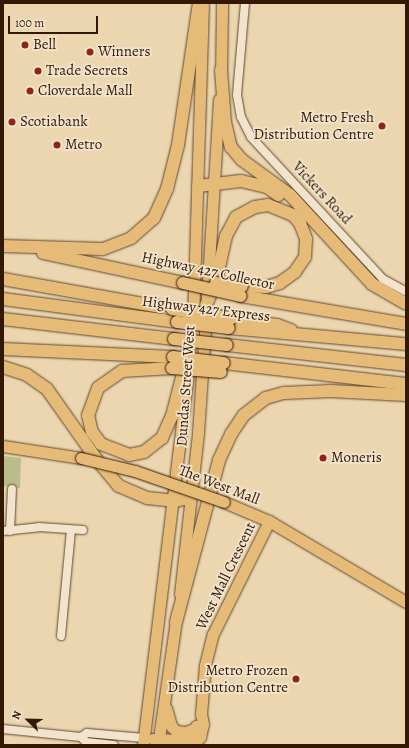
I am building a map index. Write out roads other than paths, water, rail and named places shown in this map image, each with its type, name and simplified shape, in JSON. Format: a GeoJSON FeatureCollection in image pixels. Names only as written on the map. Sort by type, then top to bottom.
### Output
{"type":"FeatureCollection","features":[{"type":"Feature","properties":{"kind":"highway"},"geometry":{"type":"LineString","coordinates":[[3,247],[104,249],[119,244],[137,234],[157,213],[172,173],[185,106],[199,3]]}},
{"type":"Feature","properties":{"kind":"highway"},"geometry":{"type":"LineString","coordinates":[[221,70],[225,122],[231,147],[242,160],[290,195],[372,284],[406,304]]}},
{"type":"Feature","properties":{"kind":"highway"},"geometry":{"type":"LineString","coordinates":[[198,186],[241,181],[267,187],[307,214]]}},
{"type":"Feature","properties":{"kind":"highway"},"geometry":{"type":"LineString","coordinates":[[206,305],[216,282],[226,236],[236,217],[254,207],[268,205],[292,215],[300,223],[306,239],[305,257],[295,272],[280,283],[242,291]]}},
{"type":"Feature","properties":{"kind":"highway","name":"Highway 427 Collector"},"geometry":{"type":"LineString","coordinates":[[3,247],[30,250],[159,277],[242,291],[406,324]]}},
{"type":"Feature","properties":{"kind":"highway"},"geometry":{"type":"LineString","coordinates":[[3,279],[172,309],[230,323]]}},
{"type":"Feature","properties":{"kind":"highway","name":"Highway 427 Express"},"geometry":{"type":"LineString","coordinates":[[3,300],[178,322],[230,323],[276,333],[296,332],[406,344]]}},
{"type":"Feature","properties":{"kind":"highway"},"geometry":{"type":"LineString","coordinates":[[3,319],[406,365]]}},
{"type":"Feature","properties":{"kind":"highway"},"geometry":{"type":"LineString","coordinates":[[193,334],[172,416],[162,438],[144,452],[129,455],[101,444],[92,432],[88,415],[98,388],[122,371],[173,363],[223,367],[253,368],[406,384]]}},
{"type":"Feature","properties":{"kind":"highway"},"geometry":{"type":"LineString","coordinates":[[3,343],[131,351],[156,355],[173,363]]}},
{"type":"Feature","properties":{"kind":"highway"},"geometry":{"type":"LineString","coordinates":[[3,349],[156,355]]}},
{"type":"Feature","properties":{"kind":"highway"},"geometry":{"type":"LineString","coordinates":[[3,367],[27,375],[47,389],[97,460],[119,486],[147,498],[174,501],[190,498]]}},
{"type":"Feature","properties":{"kind":"highway"},"geometry":{"type":"LineString","coordinates":[[176,622],[219,460],[231,434],[244,415],[266,398],[284,393],[331,391],[406,395]]}},
{"type":"Feature","properties":{"kind":"main road","name":"Dundas Street West"},"geometry":{"type":"LineString","coordinates":[[143,741],[174,501],[193,334],[203,3]]}},
{"type":"Feature","properties":{"kind":"main road","name":"Dundas Street West"},"geometry":{"type":"LineString","coordinates":[[159,742],[176,622],[198,433],[221,70],[222,3]]}},
{"type":"Feature","properties":{"kind":"main road","name":"The West Mall"},"geometry":{"type":"LineString","coordinates":[[3,446],[81,458],[135,471],[224,502],[269,521],[406,602]]}},
{"type":"Feature","properties":{"kind":"main road","name":"West Mall Crescent"},"geometry":{"type":"LineString","coordinates":[[193,745],[202,732],[201,714],[205,665],[213,634],[269,521]]}},
{"type":"Feature","properties":{"kind":"main road"},"geometry":{"type":"LineString","coordinates":[[164,704],[173,729],[182,732],[196,728]]}},
{"type":"Feature","properties":{"kind":"main road","name":"West Mall Crescent"},"geometry":{"type":"LineString","coordinates":[[143,741],[159,742],[185,740],[192,736],[201,714]]}},
{"type":"Feature","properties":{"kind":"street","name":"Vickers Road"},"geometry":{"type":"LineString","coordinates":[[245,3],[237,95],[246,129],[257,145],[383,279],[406,292]]}},
{"type":"Feature","properties":{"kind":"street"},"geometry":{"type":"LineString","coordinates":[[12,489],[7,531],[39,527],[83,530]]}},
{"type":"Feature","properties":{"kind":"street"},"geometry":{"type":"LineString","coordinates":[[61,636],[71,530]]}},
{"type":"Feature","properties":{"kind":"street"},"geometry":{"type":"LineString","coordinates":[[3,729],[81,737],[86,742],[114,745]]}},
{"type":"Feature","properties":{"kind":"street"},"geometry":{"type":"LineString","coordinates":[[81,737],[87,733],[143,741]]}},
{"type":"Feature","properties":{"kind":"place","name":"Bell"},"geometry":{"type":"Point","coordinates":[25,45]}},
{"type":"Feature","properties":{"kind":"place","name":"Winners"},"geometry":{"type":"Point","coordinates":[90,52]}},
{"type":"Feature","properties":{"kind":"place","name":"Trade Secrets"},"geometry":{"type":"Point","coordinates":[38,71]}},
{"type":"Feature","properties":{"kind":"place","name":"Cloverdale Mall"},"geometry":{"type":"Point","coordinates":[30,91]}},
{"type":"Feature","properties":{"kind":"place","name":"Scotiabank"},"geometry":{"type":"Point","coordinates":[12,122]}},
{"type":"Feature","properties":{"kind":"place","name":"Metro Fresh Distribution Centre"},"geometry":{"type":"Point","coordinates":[382,126]}},
{"type":"Feature","properties":{"kind":"place","name":"Metro"},"geometry":{"type":"Point","coordinates":[57,145]}},
{"type":"Feature","properties":{"kind":"place","name":"Moneris"},"geometry":{"type":"Point","coordinates":[323,458]}},
{"type":"Feature","properties":{"kind":"place","name":"Metro Frozen Distribution Centre"},"geometry":{"type":"Point","coordinates":[296,679]}}]}
